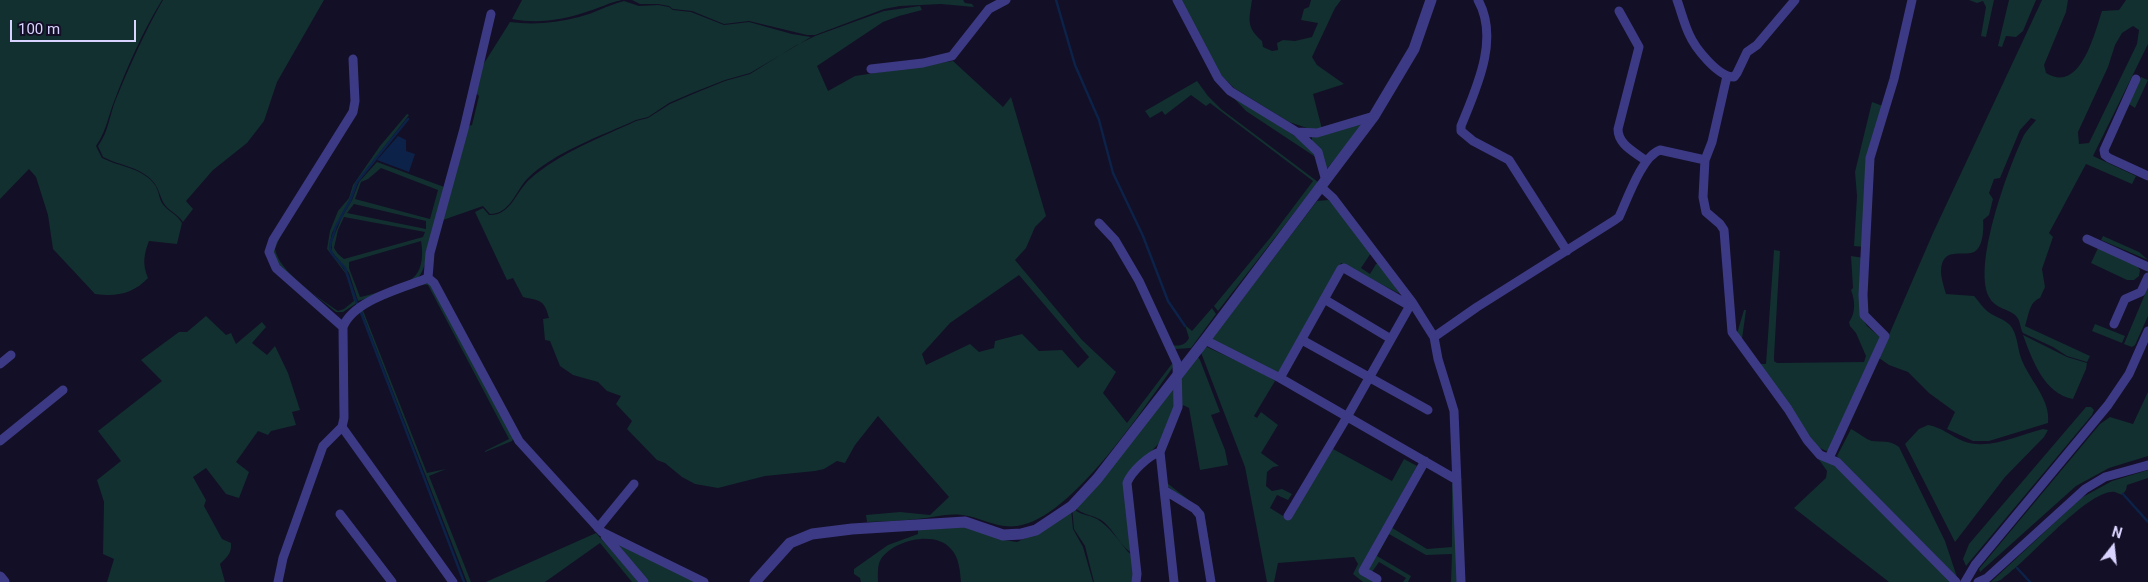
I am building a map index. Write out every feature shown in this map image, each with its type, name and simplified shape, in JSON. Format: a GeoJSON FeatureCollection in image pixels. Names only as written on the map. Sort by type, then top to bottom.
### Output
{"type":"FeatureCollection","features":[{"type":"Feature","properties":{"kind":"street"},"geometry":{"type":"LineString","coordinates":[[871,69],[923,63],[952,56],[989,9],[1006,0]]}},
{"type":"Feature","properties":{"kind":"street"},"geometry":{"type":"LineString","coordinates":[[1177,0],[1210,66],[1230,91],[1297,132],[1318,152],[1324,184],[1434,337],[1438,359],[1454,411],[1460,582]]}},
{"type":"Feature","properties":{"kind":"street"},"geometry":{"type":"LineString","coordinates":[[753,581],[790,543],[800,537],[824,531],[956,522],[974,525],[1003,534],[1021,534],[1036,530],[1061,514],[1081,497],[1205,340],[1374,116],[1414,48],[1431,0]]}},
{"type":"Feature","properties":{"kind":"street"},"geometry":{"type":"LineString","coordinates":[[1478,0],[1486,15],[1487,36],[1482,69],[1461,126],[1461,132],[1509,160],[1568,251]]}},
{"type":"Feature","properties":{"kind":"street"},"geometry":{"type":"LineString","coordinates":[[1677,0],[1689,34],[1695,44],[1717,70],[1727,76],[1734,77],[1747,52],[1757,45],[1794,0]]}},
{"type":"Feature","properties":{"kind":"street"},"geometry":{"type":"LineString","coordinates":[[1830,458],[1885,336],[1864,315],[1869,174],[1874,144],[1903,44],[1912,0]]}},
{"type":"Feature","properties":{"kind":"street"},"geometry":{"type":"LineString","coordinates":[[1619,11],[1639,47],[1618,129],[1618,136],[1622,142],[1646,161]]}},
{"type":"Feature","properties":{"kind":"street"},"geometry":{"type":"LineString","coordinates":[[428,278],[430,253],[464,129],[491,14]]}},
{"type":"Feature","properties":{"kind":"street"},"geometry":{"type":"LineString","coordinates":[[343,327],[276,268],[270,252],[274,240],[353,112],[355,101],[353,59]]}},
{"type":"Feature","properties":{"kind":"street"},"geometry":{"type":"LineString","coordinates":[[1727,76],[1712,142],[1705,160],[1703,206],[1706,212],[1724,230],[1732,332],[1788,409],[1807,440],[1820,455],[1837,462],[1956,582]]}},
{"type":"Feature","properties":{"kind":"street"},"geometry":{"type":"LineString","coordinates":[[2136,79],[2104,150],[2105,155],[2109,158],[2148,176]]}},
{"type":"Feature","properties":{"kind":"street"},"geometry":{"type":"LineString","coordinates":[[1297,132],[1317,134],[1374,116]]}},
{"type":"Feature","properties":{"kind":"street"},"geometry":{"type":"LineString","coordinates":[[1434,337],[1477,307],[1619,217],[1646,161],[1660,150],[1705,160]]}},
{"type":"Feature","properties":{"kind":"street"},"geometry":{"type":"LineString","coordinates":[[1099,223],[1115,240],[1139,281],[1164,338],[1174,354],[1179,373],[1178,406],[1160,452],[1174,582]]}},
{"type":"Feature","properties":{"kind":"street"},"geometry":{"type":"LineString","coordinates":[[2086,239],[2148,267]]}},
{"type":"Feature","properties":{"kind":"street"},"geometry":{"type":"LineString","coordinates":[[1280,378],[1341,269],[1344,268],[1411,304]]}},
{"type":"Feature","properties":{"kind":"street"},"geometry":{"type":"LineString","coordinates":[[2114,324],[2125,299],[2141,292],[2148,277]]}},
{"type":"Feature","properties":{"kind":"street"},"geometry":{"type":"LineString","coordinates":[[278,582],[283,558],[322,446],[342,427],[345,389],[343,327],[358,308],[428,278]]}},
{"type":"Feature","properties":{"kind":"street"},"geometry":{"type":"LineString","coordinates":[[428,278],[434,283],[515,434],[644,582]]}},
{"type":"Feature","properties":{"kind":"street"},"geometry":{"type":"LineString","coordinates":[[1324,299],[1391,339]]}},
{"type":"Feature","properties":{"kind":"street"},"geometry":{"type":"LineString","coordinates":[[1288,516],[1411,304]]}},
{"type":"Feature","properties":{"kind":"street"},"geometry":{"type":"LineString","coordinates":[[1965,582],[1975,566],[2108,405],[2129,374],[2148,331]]}},
{"type":"Feature","properties":{"kind":"street"},"geometry":{"type":"LineString","coordinates":[[1205,340],[1280,378],[1457,480]]}},
{"type":"Feature","properties":{"kind":"street"},"geometry":{"type":"LineString","coordinates":[[1302,340],[1428,410]]}},
{"type":"Feature","properties":{"kind":"street"},"geometry":{"type":"LineString","coordinates":[[0,364],[11,356]]}},
{"type":"Feature","properties":{"kind":"street"},"geometry":{"type":"LineString","coordinates":[[0,441],[63,390]]}},
{"type":"Feature","properties":{"kind":"street"},"geometry":{"type":"LineString","coordinates":[[342,427],[453,582]]}},
{"type":"Feature","properties":{"kind":"street"},"geometry":{"type":"LineString","coordinates":[[1136,582],[1137,574],[1127,483],[1130,477],[1154,453],[1160,452]]}},
{"type":"Feature","properties":{"kind":"street"},"geometry":{"type":"LineString","coordinates":[[1376,579],[1363,571],[1424,462]]}},
{"type":"Feature","properties":{"kind":"street"},"geometry":{"type":"LineString","coordinates":[[1978,582],[1987,578],[2085,489],[2105,477],[2148,465]]}},
{"type":"Feature","properties":{"kind":"street"},"geometry":{"type":"LineString","coordinates":[[600,530],[634,484]]}},
{"type":"Feature","properties":{"kind":"street"},"geometry":{"type":"LineString","coordinates":[[1164,490],[1195,509],[1200,515],[1211,582]]}},
{"type":"Feature","properties":{"kind":"street"},"geometry":{"type":"LineString","coordinates":[[340,514],[392,582]]}},
{"type":"Feature","properties":{"kind":"street"},"geometry":{"type":"LineString","coordinates":[[600,530],[704,582]]}},
{"type":"Feature","properties":{"kind":"street"},"geometry":{"type":"LineString","coordinates":[[0,577],[4,582]]}},
{"type":"Feature","properties":{"kind":"green space"},"geometry":{"type":"Polygon","coordinates":[[[0,0],[162,0],[148,24],[131,61],[105,129],[96,146],[102,158],[138,171],[150,179],[156,187],[162,203],[182,223],[177,244],[149,241],[144,259],[148,278],[130,291],[110,295],[95,294],[53,249],[48,215],[36,177],[29,169],[0,199],[0,0]]]}},
{"type":"Feature","properties":{"kind":"green space"},"geometry":{"type":"Polygon","coordinates":[[[163,0],[324,0],[277,82],[264,121],[247,143],[213,170],[186,201],[193,209],[183,222],[165,205],[150,178],[138,170],[103,157],[98,146],[132,61],[163,0]]]}},
{"type":"Feature","properties":{"kind":"green space"},"geometry":{"type":"Polygon","coordinates":[[[522,0],[622,0],[561,19],[531,21],[512,19],[522,0]]]}},
{"type":"Feature","properties":{"kind":"green space"},"geometry":{"type":"Polygon","coordinates":[[[632,0],[963,0],[974,7],[941,4],[900,6],[884,9],[815,35],[807,35],[749,21],[724,24],[692,11],[673,9],[669,6],[658,4],[640,4],[632,0]]]}},
{"type":"Feature","properties":{"kind":"green space"},"geometry":{"type":"Polygon","coordinates":[[[1180,0],[1252,0],[1251,27],[1253,32],[1262,41],[1263,47],[1272,51],[1278,50],[1277,43],[1283,40],[1295,41],[1312,37],[1318,23],[1301,20],[1304,9],[1309,7],[1311,0],[1341,0],[1335,8],[1312,57],[1317,65],[1344,84],[1313,94],[1322,129],[1310,129],[1289,122],[1234,88],[1220,74],[1180,0]]]}},
{"type":"Feature","properties":{"kind":"green space"},"geometry":{"type":"Polygon","coordinates":[[[1969,0],[1994,0],[1986,37],[1981,36],[1986,7],[1983,1],[1977,3],[1969,0]]]}},
{"type":"Feature","properties":{"kind":"green space"},"geometry":{"type":"Polygon","coordinates":[[[2009,0],[2036,0],[2023,31],[2016,37],[2006,36],[2002,47],[1998,46],[2009,0]]]}},
{"type":"Feature","properties":{"kind":"green space"},"geometry":{"type":"Polygon","coordinates":[[[2042,0],[2068,0],[2066,12],[2044,65],[2046,73],[2058,77],[2068,76],[2077,69],[2084,59],[2095,34],[2102,11],[2119,10],[2126,0],[2148,0],[2148,44],[2093,156],[2136,176],[2132,184],[2086,164],[2049,233],[2053,237],[2042,269],[2045,287],[2040,298],[2031,306],[2025,326],[2090,356],[2087,362],[2067,356],[2023,333],[2016,316],[1995,304],[1989,297],[1985,282],[1985,263],[1994,216],[2017,150],[2024,135],[2036,120],[2031,118],[2020,130],[2000,178],[1994,179],[1989,193],[1993,199],[1989,215],[1983,220],[1983,233],[1979,247],[1974,252],[1949,255],[1942,263],[1941,274],[1946,294],[1974,296],[1983,308],[2010,325],[2013,329],[2021,358],[2046,406],[2048,423],[1989,441],[1973,441],[1947,429],[1955,412],[1929,393],[1908,372],[1889,365],[1879,358],[1933,233],[2042,0]],[[2133,26],[2122,33],[2115,45],[2108,67],[2078,132],[2079,144],[2089,143],[2137,44],[2139,30],[2133,26]]]}},
{"type":"Feature","properties":{"kind":"green space"},"geometry":{"type":"Polygon","coordinates":[[[624,1],[639,6],[658,5],[669,7],[673,10],[691,12],[724,25],[749,22],[792,34],[811,37],[750,73],[725,80],[692,93],[669,103],[648,117],[636,120],[564,153],[538,169],[527,179],[512,201],[497,213],[490,214],[483,206],[440,221],[468,126],[472,125],[479,96],[475,92],[483,65],[510,22],[544,23],[562,21],[624,1]]]}},
{"type":"Feature","properties":{"kind":"green space"},"geometry":{"type":"Polygon","coordinates":[[[920,6],[922,10],[883,22],[817,66],[828,91],[855,76],[953,61],[1003,107],[1011,97],[1046,216],[1035,227],[1026,248],[1015,260],[1082,340],[1116,372],[1103,393],[1127,423],[1174,361],[1176,363],[1126,432],[1083,483],[1061,504],[1038,519],[1017,526],[1003,526],[969,516],[956,515],[867,522],[866,515],[900,512],[930,515],[949,497],[878,416],[855,445],[845,463],[837,461],[824,469],[765,476],[718,488],[695,484],[682,477],[665,463],[657,460],[627,429],[632,421],[616,404],[621,396],[607,391],[598,382],[573,375],[560,366],[550,341],[545,340],[543,319],[549,318],[545,307],[537,300],[523,297],[513,278],[507,280],[475,212],[483,208],[489,215],[503,211],[525,184],[542,169],[581,146],[636,121],[648,118],[670,104],[693,94],[725,81],[750,74],[815,36],[884,11],[920,6]],[[1019,275],[950,323],[922,354],[926,365],[970,344],[979,352],[994,348],[995,341],[1022,334],[1039,351],[1062,350],[1078,368],[1089,357],[1019,275]]]}},
{"type":"Feature","properties":{"kind":"green space"},"geometry":{"type":"Polygon","coordinates":[[[2141,77],[2148,80],[2135,108],[2129,104],[2141,77]]]}},
{"type":"Feature","properties":{"kind":"green space"},"geometry":{"type":"Polygon","coordinates":[[[1197,81],[1221,109],[1318,182],[1218,311],[1214,306],[1270,238],[1313,181],[1210,103],[1206,106],[1191,95],[1165,115],[1162,111],[1150,118],[1145,111],[1197,81]]]}},
{"type":"Feature","properties":{"kind":"green space"},"geometry":{"type":"Polygon","coordinates":[[[1228,92],[1307,144],[1313,149],[1317,158],[1246,111],[1228,92]]]}},
{"type":"Feature","properties":{"kind":"green space"},"geometry":{"type":"Polygon","coordinates":[[[1872,102],[1883,106],[1874,135],[1864,247],[1854,246],[1857,196],[1855,172],[1872,102]]]}},
{"type":"Feature","properties":{"kind":"green space"},"geometry":{"type":"Polygon","coordinates":[[[407,114],[409,115],[357,182],[332,233],[329,248],[347,274],[357,303],[343,312],[336,312],[278,266],[272,249],[285,225],[275,249],[284,267],[301,284],[338,311],[354,301],[346,274],[327,249],[330,231],[338,211],[349,198],[353,185],[380,146],[407,114]]]}},
{"type":"Feature","properties":{"kind":"green space"},"geometry":{"type":"Polygon","coordinates":[[[1366,121],[1325,171],[1312,142],[1312,137],[1366,121]]]}},
{"type":"Feature","properties":{"kind":"green space"},"geometry":{"type":"Polygon","coordinates":[[[377,162],[444,187],[430,251],[421,274],[416,280],[403,287],[358,301],[349,273],[332,252],[332,241],[359,182],[377,162]],[[381,168],[368,179],[361,182],[355,199],[430,219],[438,190],[381,168]],[[354,204],[347,213],[426,229],[426,221],[354,204]],[[344,217],[338,230],[334,248],[344,259],[423,237],[425,232],[344,217]],[[421,241],[349,262],[349,268],[360,297],[381,292],[411,280],[418,273],[422,254],[421,241]]]}},
{"type":"Feature","properties":{"kind":"green space"},"geometry":{"type":"Polygon","coordinates":[[[1328,200],[1334,203],[1371,253],[1361,268],[1370,274],[1376,264],[1379,263],[1400,294],[1341,263],[1278,374],[1211,340],[1317,201],[1328,200]]]}},
{"type":"Feature","properties":{"kind":"green space"},"geometry":{"type":"Polygon","coordinates":[[[2103,236],[2139,252],[2148,260],[2101,240],[2103,236]]]}},
{"type":"Feature","properties":{"kind":"green space"},"geometry":{"type":"Polygon","coordinates":[[[2098,248],[2137,266],[2140,270],[2139,276],[2134,280],[2127,280],[2091,263],[2098,248]]]}},
{"type":"Feature","properties":{"kind":"green space"},"geometry":{"type":"Polygon","coordinates":[[[1774,250],[1780,251],[1774,357],[1774,361],[1777,363],[1864,362],[1866,356],[1849,322],[1853,315],[1854,306],[1851,290],[1853,288],[1851,256],[1864,258],[1862,318],[1867,326],[1880,337],[1829,450],[1826,451],[1814,445],[1736,337],[1744,310],[1746,310],[1742,339],[1760,364],[1766,364],[1774,250]]]}},
{"type":"Feature","properties":{"kind":"green space"},"geometry":{"type":"Polygon","coordinates":[[[422,282],[429,282],[432,285],[514,437],[512,441],[485,452],[509,439],[428,285],[422,284],[362,308],[427,473],[446,469],[429,476],[471,582],[467,582],[360,307],[422,282]]]}},
{"type":"Feature","properties":{"kind":"green space"},"geometry":{"type":"Polygon","coordinates":[[[2148,287],[2148,316],[2135,345],[2132,347],[2124,344],[2148,287]]]}},
{"type":"Feature","properties":{"kind":"green space"},"geometry":{"type":"Polygon","coordinates":[[[1212,308],[1216,314],[1191,348],[1175,349],[1170,344],[1178,346],[1185,343],[1189,338],[1185,325],[1192,331],[1212,308]]]}},
{"type":"Feature","properties":{"kind":"green space"},"geometry":{"type":"Polygon","coordinates":[[[206,316],[226,335],[231,333],[236,344],[262,322],[266,327],[252,343],[267,355],[275,346],[288,373],[300,410],[292,412],[296,425],[271,431],[268,435],[258,431],[236,462],[249,472],[239,498],[226,494],[206,468],[193,477],[206,500],[204,506],[222,539],[231,543],[230,552],[220,564],[225,582],[107,582],[114,559],[103,554],[104,502],[97,480],[121,461],[98,431],[162,381],[141,360],[179,332],[187,332],[206,316]]]}},
{"type":"Feature","properties":{"kind":"green space"},"geometry":{"type":"Polygon","coordinates":[[[2095,324],[2125,336],[2122,343],[2092,331],[2095,324]]]}},
{"type":"Feature","properties":{"kind":"green space"},"geometry":{"type":"Polygon","coordinates":[[[2023,335],[2067,357],[2087,363],[2073,399],[2063,396],[2047,383],[2035,364],[2023,335]]]}},
{"type":"Feature","properties":{"kind":"green space"},"geometry":{"type":"Polygon","coordinates":[[[1207,347],[1265,374],[1275,381],[1254,416],[1257,418],[1261,412],[1278,425],[1261,453],[1279,466],[1273,467],[1267,472],[1266,486],[1272,491],[1282,489],[1292,494],[1288,500],[1277,495],[1270,508],[1288,519],[1333,449],[1392,481],[1404,459],[1417,466],[1359,570],[1376,582],[1363,582],[1353,574],[1358,564],[1354,557],[1278,563],[1274,582],[1267,582],[1245,467],[1200,350],[1207,347]]]}},
{"type":"Feature","properties":{"kind":"green space"},"geometry":{"type":"Polygon","coordinates":[[[1196,354],[1220,412],[1211,415],[1225,450],[1228,465],[1200,470],[1189,408],[1183,405],[1164,450],[1167,483],[1204,512],[1212,562],[1210,562],[1201,511],[1167,486],[1162,457],[1163,446],[1179,407],[1182,373],[1196,354]]]}},
{"type":"Feature","properties":{"kind":"green space"},"geometry":{"type":"Polygon","coordinates":[[[1173,389],[1176,404],[1160,442],[1127,478],[1133,554],[1105,523],[1080,512],[1073,506],[1173,389]]]}},
{"type":"Feature","properties":{"kind":"green space"},"geometry":{"type":"Polygon","coordinates":[[[2148,392],[2148,456],[2109,468],[2076,486],[1980,572],[1979,569],[2100,424],[2110,417],[2133,424],[2148,392]]]}},
{"type":"Feature","properties":{"kind":"green space"},"geometry":{"type":"Polygon","coordinates":[[[2086,407],[2091,407],[2094,410],[2092,415],[1966,566],[1963,559],[1969,544],[2086,407]]]}},
{"type":"Feature","properties":{"kind":"green space"},"geometry":{"type":"Polygon","coordinates":[[[1928,425],[1973,444],[1993,443],[2043,429],[2048,430],[2044,437],[2005,477],[1955,542],[1905,444],[1919,429],[1928,425]]]}},
{"type":"Feature","properties":{"kind":"green space"},"geometry":{"type":"Polygon","coordinates":[[[1851,429],[1872,441],[1889,442],[1899,447],[1945,541],[1957,577],[1837,456],[1851,429]]]}},
{"type":"Feature","properties":{"kind":"green space"},"geometry":{"type":"Polygon","coordinates":[[[1810,447],[1839,469],[1952,582],[1889,582],[1794,508],[1826,478],[1827,471],[1810,447]]]}},
{"type":"Feature","properties":{"kind":"green space"},"geometry":{"type":"Polygon","coordinates":[[[2148,470],[2148,478],[2127,485],[2122,495],[2115,492],[2104,494],[2091,501],[2060,526],[2002,579],[1991,582],[2081,498],[2112,481],[2148,470]]]}},
{"type":"Feature","properties":{"kind":"green space"},"geometry":{"type":"Polygon","coordinates":[[[1452,483],[1454,484],[1458,582],[1451,582],[1452,554],[1426,555],[1389,534],[1377,556],[1411,576],[1408,582],[1403,582],[1406,578],[1379,562],[1372,572],[1367,569],[1389,526],[1427,549],[1452,547],[1452,483]]]}},
{"type":"Feature","properties":{"kind":"green space"},"geometry":{"type":"Polygon","coordinates":[[[1072,507],[1078,512],[1094,517],[1102,522],[1128,552],[1133,555],[1133,582],[1094,582],[1085,546],[1074,529],[1072,507]]]}},
{"type":"Feature","properties":{"kind":"green space"},"geometry":{"type":"Polygon","coordinates":[[[1071,509],[1073,529],[1083,547],[1093,582],[961,582],[960,569],[954,552],[944,543],[925,539],[905,542],[887,552],[879,564],[878,582],[861,582],[860,578],[854,574],[854,569],[888,545],[918,534],[918,528],[963,526],[1004,540],[1017,542],[1039,532],[1071,509]]]}},
{"type":"Feature","properties":{"kind":"green space"},"geometry":{"type":"Polygon","coordinates":[[[596,533],[639,582],[632,582],[600,543],[545,582],[486,582],[596,533]]]}},
{"type":"Feature","properties":{"kind":"green space"},"geometry":{"type":"Polygon","coordinates":[[[616,542],[701,582],[645,582],[616,547],[616,542]]]}},
{"type":"Feature","properties":{"kind":"water"},"geometry":{"type":"Polygon","coordinates":[[[398,136],[406,140],[406,151],[415,154],[409,172],[377,160],[398,136]]]}},
{"type":"Feature","properties":{"kind":"waterway"},"geometry":{"type":"LineString","coordinates":[[1056,0],[1075,65],[1099,120],[1113,173],[1143,236],[1168,301],[1185,326]]}},
{"type":"Feature","properties":{"kind":"waterway"},"geometry":{"type":"LineString","coordinates":[[357,304],[345,268],[332,254],[331,242],[336,226],[350,201],[357,182],[408,119]]}},
{"type":"Feature","properties":{"kind":"waterway"},"geometry":{"type":"LineString","coordinates":[[360,310],[464,582]]}},
{"type":"Feature","properties":{"kind":"waterway"},"geometry":{"type":"LineString","coordinates":[[2123,494],[2148,522]]}},
{"type":"Feature","properties":{"kind":"waterway"},"geometry":{"type":"LineString","coordinates":[[2017,568],[2030,582]]}}]}
